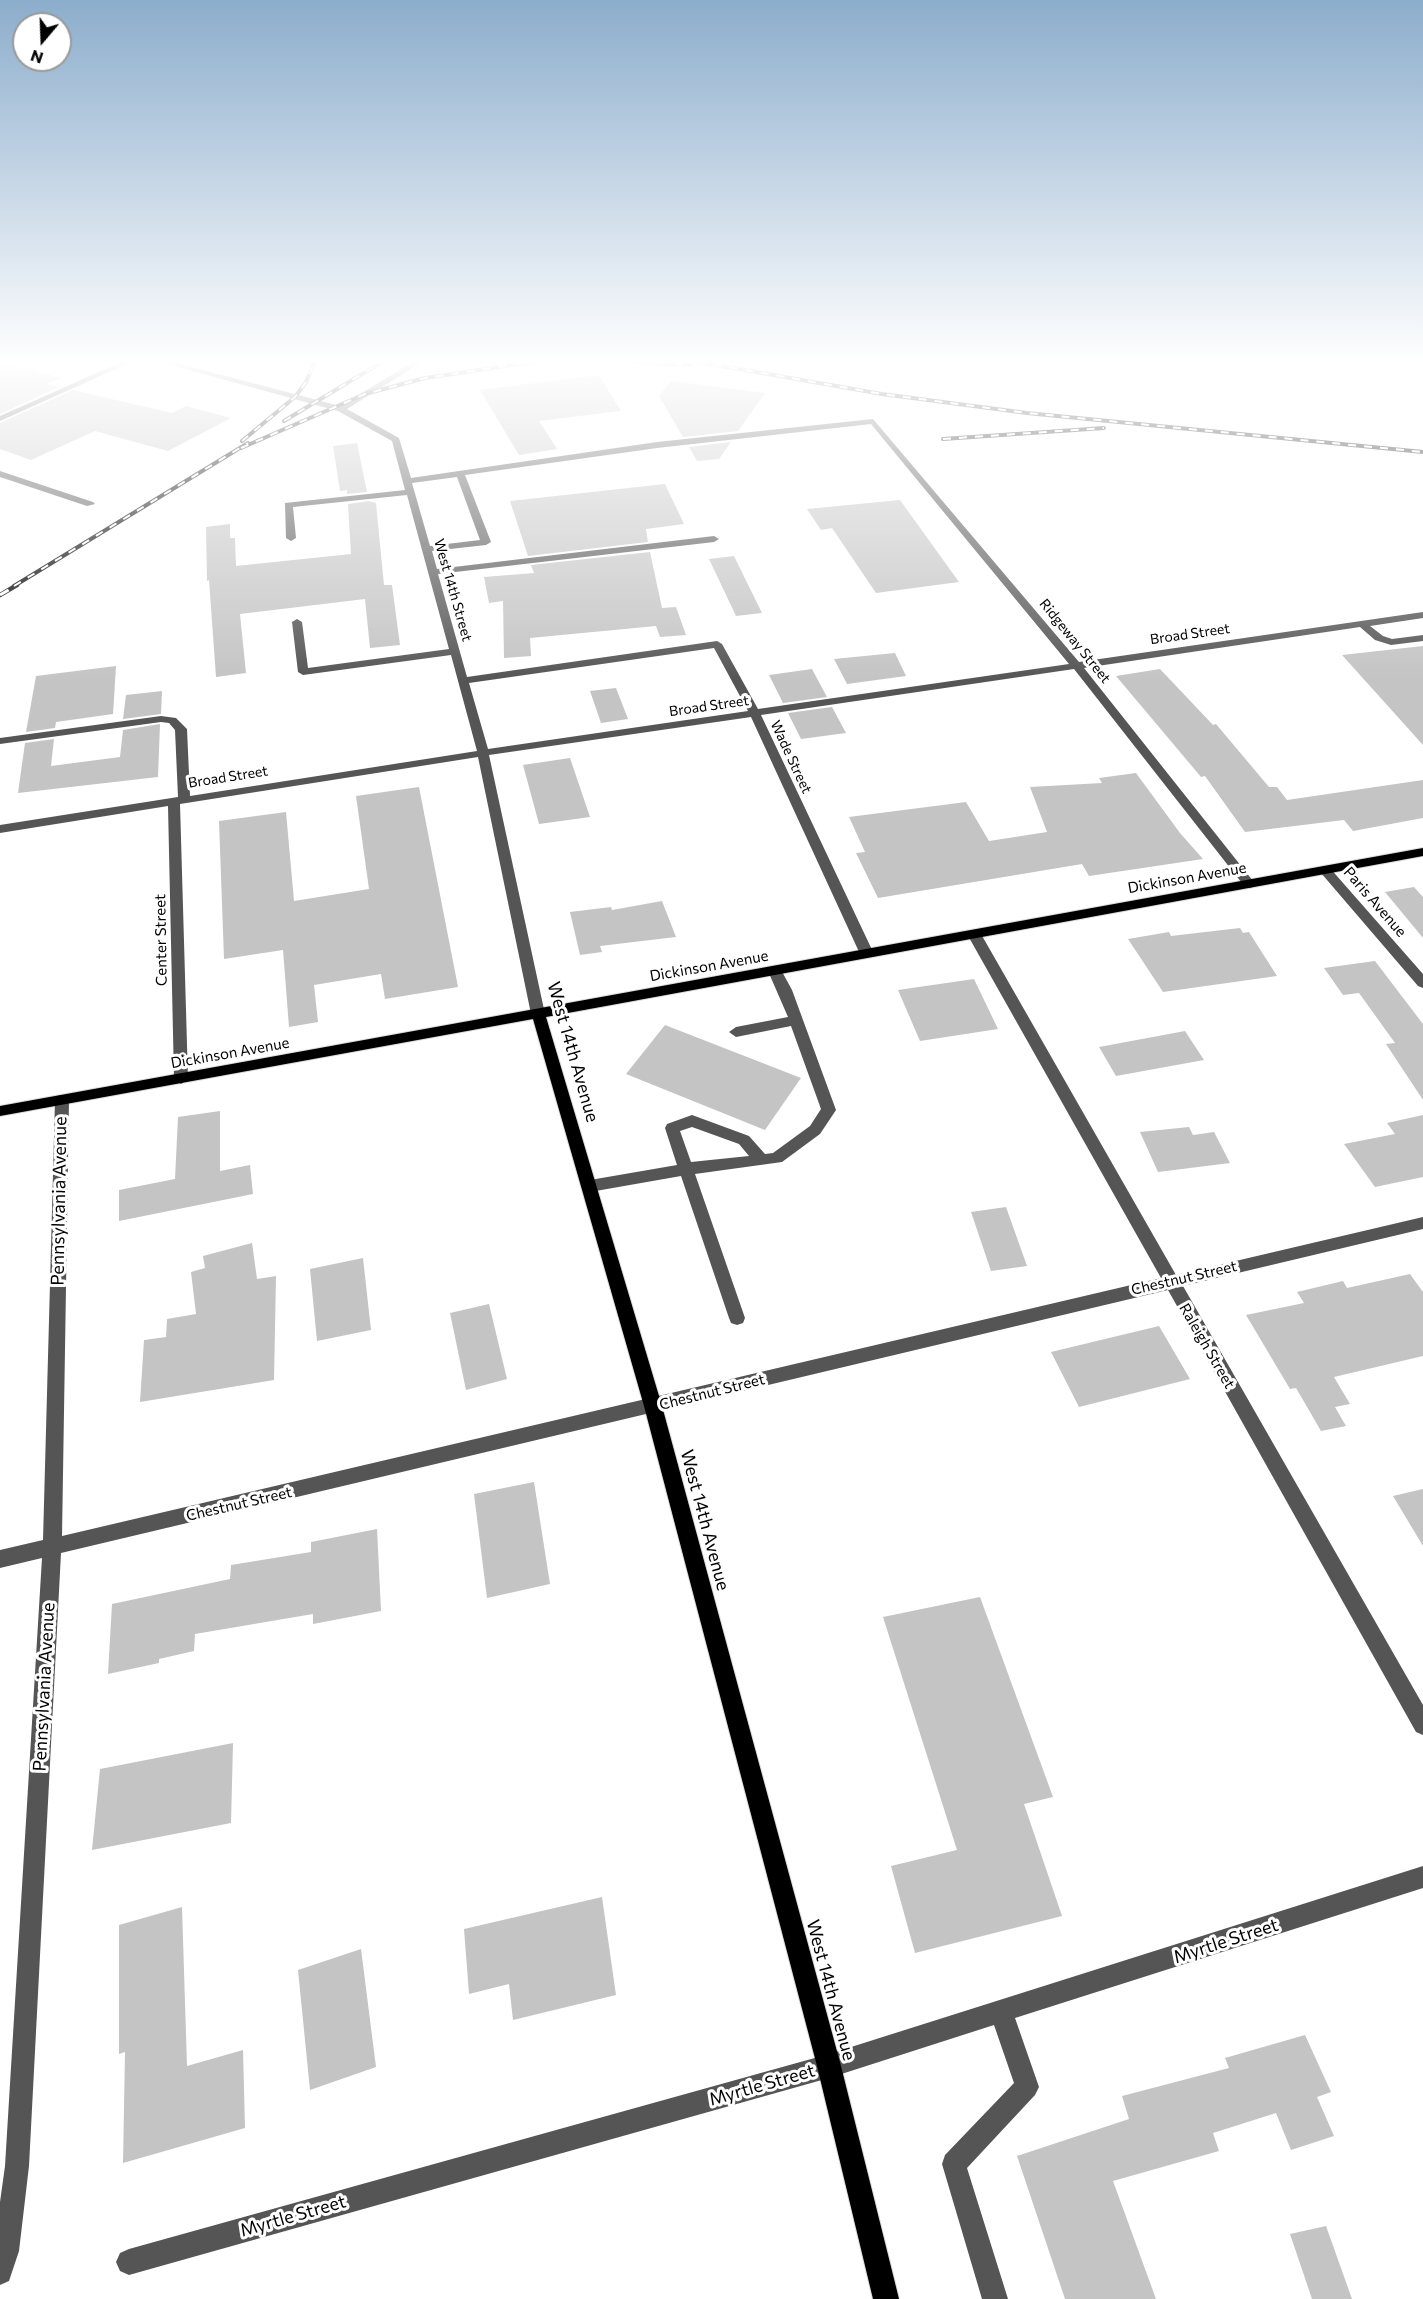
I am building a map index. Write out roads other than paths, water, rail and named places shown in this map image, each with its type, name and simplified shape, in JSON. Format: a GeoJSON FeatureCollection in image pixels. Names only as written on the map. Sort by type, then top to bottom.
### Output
{"type":"FeatureCollection","features":[{"type":"Feature","properties":{"kind":"main road","name":"Dickinson Avenue"},"geometry":{"type":"LineString","coordinates":[[0,1112],[1423,852]]}},
{"type":"Feature","properties":{"kind":"main road","name":"West 14th Avenue"},"geometry":{"type":"LineString","coordinates":[[538,1014],[653,1406],[829,2066],[886,2299]]}},
{"type":"Feature","properties":{"kind":"street","name":"West 14th Street"},"geometry":{"type":"LineString","coordinates":[[404,466],[483,753]]}},
{"type":"Feature","properties":{"kind":"street","name":"Ridgeway Street"},"geometry":{"type":"LineString","coordinates":[[460,474],[512,466]]}},
{"type":"Feature","properties":{"kind":"street","name":"Ridgeway Street"},"geometry":{"type":"LineString","coordinates":[[911,466],[1076,665],[1249,884]]}},
{"type":"Feature","properties":{"kind":"street"},"geometry":{"type":"LineString","coordinates":[[0,474],[90,504]]}},
{"type":"Feature","properties":{"kind":"street"},"geometry":{"type":"LineString","coordinates":[[408,481],[460,474],[486,542],[428,549]]}},
{"type":"Feature","properties":{"kind":"street"},"geometry":{"type":"LineString","coordinates":[[291,538],[288,505],[411,492]]}},
{"type":"Feature","properties":{"kind":"street"},"geometry":{"type":"LineString","coordinates":[[434,572],[714,538]]}},
{"type":"Feature","properties":{"kind":"street","name":"Broad Street"},"geometry":{"type":"LineString","coordinates":[[0,829],[483,753],[1423,615]]}},
{"type":"Feature","properties":{"kind":"street"},"geometry":{"type":"LineString","coordinates":[[297,622],[303,672],[456,651]]}},
{"type":"Feature","properties":{"kind":"street"},"geometry":{"type":"LineString","coordinates":[[1362,624],[1378,638],[1391,642],[1423,638]]}},
{"type":"Feature","properties":{"kind":"street","name":"Wade Street"},"geometry":{"type":"LineString","coordinates":[[464,681],[717,644],[755,714],[867,954]]}},
{"type":"Feature","properties":{"kind":"street","name":"Center Street"},"geometry":{"type":"LineString","coordinates":[[0,741],[161,719],[172,720],[181,729],[179,800],[181,1078]]}},
{"type":"Feature","properties":{"kind":"street","name":"West 14th Avenue"},"geometry":{"type":"LineString","coordinates":[[483,753],[538,1014]]}},
{"type":"Feature","properties":{"kind":"street","name":"Paris Avenue"},"geometry":{"type":"LineString","coordinates":[[1325,870],[1423,982]]}},
{"type":"Feature","properties":{"kind":"street","name":"Raleigh Street"},"geometry":{"type":"LineString","coordinates":[[974,934],[1423,1725]]}},
{"type":"Feature","properties":{"kind":"street"},"geometry":{"type":"LineString","coordinates":[[590,1186],[686,1169],[777,1158],[815,1130],[830,1110],[797,1020],[775,971]]}},
{"type":"Feature","properties":{"kind":"street"},"geometry":{"type":"LineString","coordinates":[[736,1032],[797,1020]]}},
{"type":"Feature","properties":{"kind":"street","name":"Pennsylvania Avenue"},"geometry":{"type":"LineString","coordinates":[[0,2272],[6,2251],[17,2166],[52,1547],[62,1100]]}},
{"type":"Feature","properties":{"kind":"street"},"geometry":{"type":"LineString","coordinates":[[737,1318],[672,1128],[692,1121],[744,1140],[762,1160]]}},
{"type":"Feature","properties":{"kind":"street","name":"Chestnut Street"},"geometry":{"type":"LineString","coordinates":[[0,1559],[1423,1223]]}},
{"type":"Feature","properties":{"kind":"street","name":"Myrtle Street"},"geometry":{"type":"LineString","coordinates":[[129,2262],[829,2066],[1002,2013],[1423,1877]]}},
{"type":"Feature","properties":{"kind":"street"},"geometry":{"type":"LineString","coordinates":[[995,2299],[954,2164],[1027,2087],[1002,2013]]}},
{"type":"Feature","properties":{"kind":"railway"},"geometry":{"type":"LineString","coordinates":[[14,586],[210,466]]}},
{"type":"Feature","properties":{"kind":"railway"},"geometry":{"type":"LineString","coordinates":[[0,595],[17,585]]}}]}
